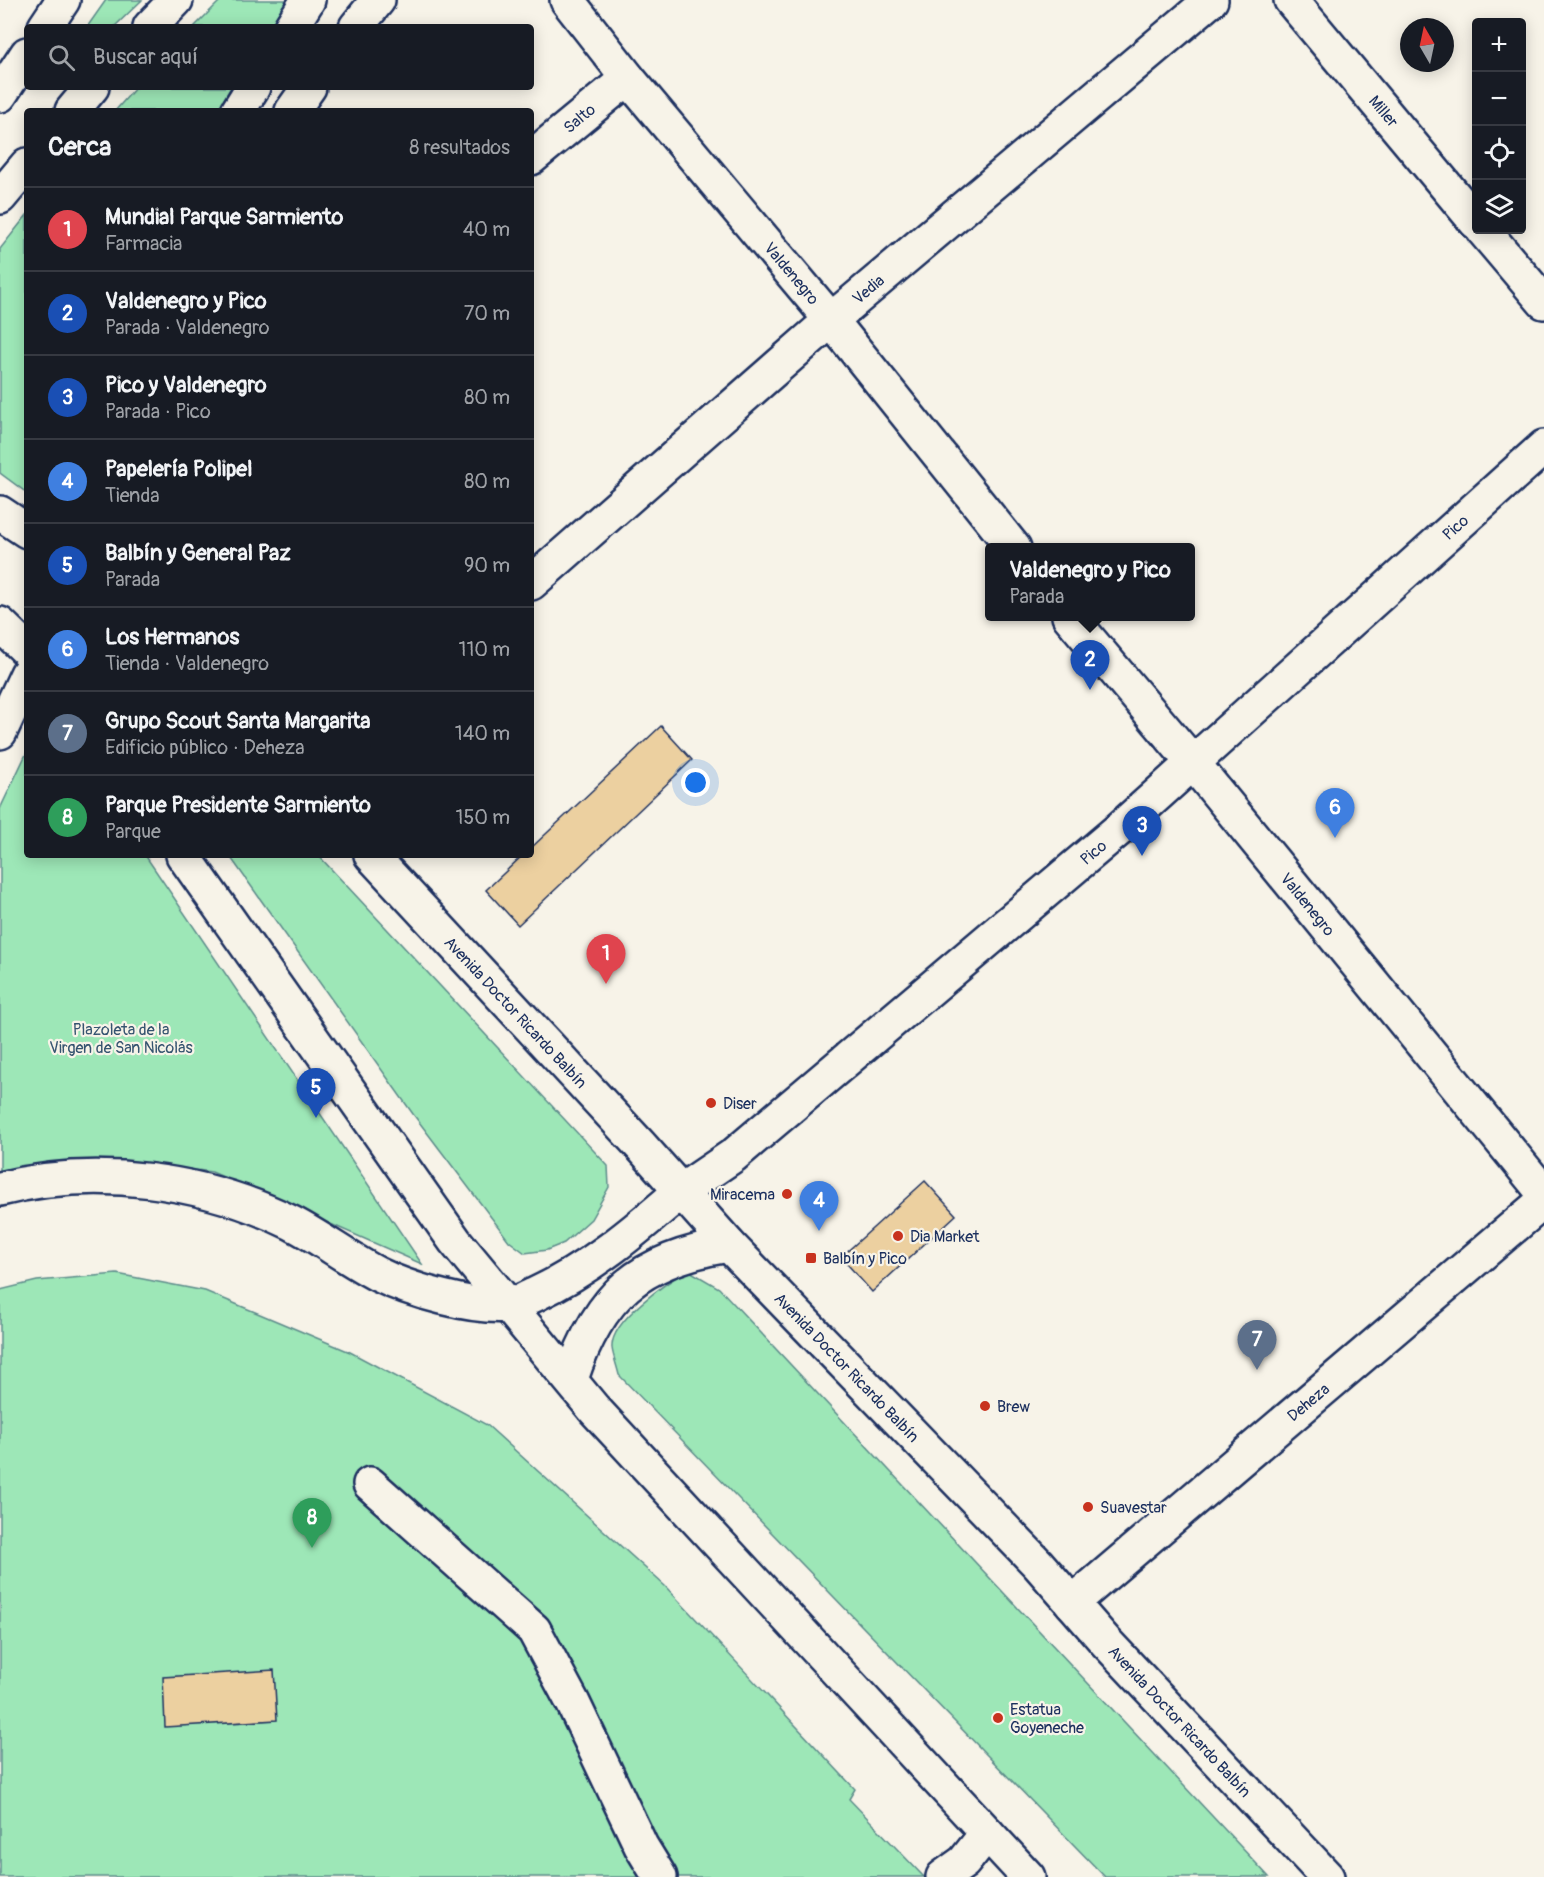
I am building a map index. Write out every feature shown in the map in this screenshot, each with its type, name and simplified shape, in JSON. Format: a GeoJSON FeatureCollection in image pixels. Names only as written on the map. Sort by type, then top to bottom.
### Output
{"type":"FeatureCollection","features":[{"type":"Feature","properties":{"kind":"main road"},"geometry":{"type":"LineString","coordinates":[[47,24],[63,0]]}},
{"type":"Feature","properties":{"kind":"main road"},"geometry":{"type":"LineString","coordinates":[[132,24],[144,0]]}},
{"type":"Feature","properties":{"kind":"main road"},"geometry":{"type":"LineString","coordinates":[[153,24],[176,0]]}},
{"type":"Feature","properties":{"kind":"main road"},"geometry":{"type":"LineString","coordinates":[[293,24],[308,0]]}},
{"type":"Feature","properties":{"kind":"main road"},"geometry":{"type":"LineString","coordinates":[[358,24],[378,0]]}},
{"type":"Feature","properties":{"kind":"main road","name":"Valdenegro"},"geometry":{"type":"LineString","coordinates":[[567,0],[628,78],[831,320],[1010,543]]}},
{"type":"Feature","properties":{"kind":"main road","name":"Vedia"},"geometry":{"type":"LineString","coordinates":[[534,580],[831,320],[1211,0]]}},
{"type":"Feature","properties":{"kind":"main road","name":"Miller"},"geometry":{"type":"LineString","coordinates":[[1291,0],[1472,217]]}},
{"type":"Feature","properties":{"kind":"main road"},"geometry":{"type":"LineString","coordinates":[[0,95],[24,59]]}},
{"type":"Feature","properties":{"kind":"main road","name":"Salto"},"geometry":{"type":"LineString","coordinates":[[534,156],[628,78]]}},
{"type":"Feature","properties":{"kind":"main road"},"geometry":{"type":"LineString","coordinates":[[74,108],[90,90]]}},
{"type":"Feature","properties":{"kind":"main road"},"geometry":{"type":"LineString","coordinates":[[105,108],[110,90]]}},
{"type":"Feature","properties":{"kind":"main road"},"geometry":{"type":"LineString","coordinates":[[240,108],[251,90]]}},
{"type":"Feature","properties":{"kind":"main road"},"geometry":{"type":"LineString","coordinates":[[294,108],[307,90]]}},
{"type":"Feature","properties":{"kind":"main road"},"geometry":{"type":"LineString","coordinates":[[0,197],[24,169]]}},
{"type":"Feature","properties":{"kind":"main road"},"geometry":{"type":"LineString","coordinates":[[1486,234],[1544,302]]}},
{"type":"Feature","properties":{"kind":"main road","name":"Pico"},"geometry":{"type":"LineString","coordinates":[[510,1305],[557,1284],[602,1257],[681,1191],[734,1155],[1117,831],[1544,447]]}},
{"type":"Feature","properties":{"kind":"main road"},"geometry":{"type":"LineString","coordinates":[[0,513],[24,529]]}},
{"type":"Feature","properties":{"kind":"main road","name":"Valdenegro"},"geometry":{"type":"LineString","coordinates":[[1074,621],[1544,1193]]}},
{"type":"Feature","properties":{"kind":"main road"},"geometry":{"type":"LineString","coordinates":[[0,624],[24,647]]}},
{"type":"Feature","properties":{"kind":"main road"},"geometry":{"type":"LineString","coordinates":[[0,732],[24,680]]}},
{"type":"Feature","properties":{"kind":"main road"},"geometry":{"type":"LineString","coordinates":[[185,858],[455,1241],[602,1418],[1028,1877]]}},
{"type":"Feature","properties":{"kind":"main road","name":"Avenida Doctor Ricardo Balbín"},"geometry":{"type":"LineString","coordinates":[[374,858],[729,1245],[1038,1564],[1327,1877]]}},
{"type":"Feature","properties":{"kind":"main road"},"geometry":{"type":"LineString","coordinates":[[0,1189],[51,1179],[88,1177],[163,1182],[205,1191],[263,1210],[321,1239],[378,1274],[417,1289],[461,1301],[510,1305]]}},
{"type":"Feature","properties":{"kind":"main road","name":"Deheza"},"geometry":{"type":"LineString","coordinates":[[1072,1603],[1544,1201]]}},
{"type":"Feature","properties":{"kind":"main road"},"geometry":{"type":"LineString","coordinates":[[571,1379],[582,1344],[601,1312],[626,1285],[657,1264],[683,1254],[729,1245]]}},
{"type":"Feature","properties":{"kind":"main road"},"geometry":{"type":"LineString","coordinates":[[369,1484],[534,1630],[573,1703],[641,1846],[660,1877]]}},
{"type":"Feature","properties":{"kind":"main road"},"geometry":{"type":"LineString","coordinates":[[943,1877],[964,1862],[987,1833]]}},
{"type":"Feature","properties":{"kind":"green space"},"geometry":{"type":"Polygon","coordinates":[[[106,0],[142,0],[117,24],[89,24],[106,0]]]}},
{"type":"Feature","properties":{"kind":"green space"},"geometry":{"type":"Polygon","coordinates":[[[221,0],[287,0],[272,24],[197,24],[221,0]]]}},
{"type":"Feature","properties":{"kind":"green space"},"geometry":{"type":"Polygon","coordinates":[[[133,90],[229,90],[219,108],[118,108],[133,90]]]}},
{"type":"Feature","properties":{"kind":"green space"},"geometry":{"type":"Polygon","coordinates":[[[24,219],[24,491],[0,473],[0,249],[24,219]]]}},
{"type":"Feature","properties":{"kind":"green space","name":"Plazoleta de la Virgen de San Nicolás"},"geometry":{"type":"Polygon","coordinates":[[[24,758],[24,858],[147,858],[422,1264],[212,1172],[118,1160],[31,1166],[0,1171],[0,809],[24,758]]]}},
{"type":"Feature","properties":{"kind":"green space"},"geometry":{"type":"Polygon","coordinates":[[[231,858],[321,858],[608,1166],[609,1187],[591,1219],[564,1243],[547,1250],[525,1253],[509,1241],[413,1114],[231,858]]]}},
{"type":"Feature","properties":{"kind":"green space"},"geometry":{"type":"Polygon","coordinates":[[[688,1270],[719,1288],[1269,1877],[1105,1877],[619,1375],[612,1348],[614,1337],[620,1326],[641,1303],[688,1270]]]}},
{"type":"Feature","properties":{"kind":"green space"},"geometry":{"type":"Polygon","coordinates":[[[117,1274],[205,1291],[350,1352],[487,1425],[665,1586],[855,1789],[849,1799],[924,1877],[0,1877],[0,1290],[37,1281],[117,1274]]]}},
{"type":"Feature","properties":{"kind":"building"},"geometry":{"type":"Polygon","coordinates":[[[661,726],[692,760],[518,925],[486,890],[520,858],[534,858],[534,845],[661,726]]]}},
{"type":"Feature","properties":{"kind":"building","name":"Dia Market"},"geometry":{"type":"Polygon","coordinates":[[[925,1181],[956,1215],[872,1292],[841,1257],[925,1181]]]}},
{"type":"Feature","properties":{"kind":"building"},"geometry":{"type":"Polygon","coordinates":[[[274,1670],[277,1720],[165,1727],[163,1677],[274,1670]]]}},
{"type":"Feature","properties":{"kind":"place","name":"Valdenegro y Pico"},"geometry":{"type":"Point","coordinates":[1090,690]}},
{"type":"Feature","properties":{"kind":"place","name":"Los Hermanos"},"geometry":{"type":"Point","coordinates":[1335,838]}},
{"type":"Feature","properties":{"kind":"place","name":"Pico y Valdenegro"},"geometry":{"type":"Point","coordinates":[1142,856]}},
{"type":"Feature","properties":{"kind":"place","name":"Mundial Parque Sarmiento"},"geometry":{"type":"Point","coordinates":[606,984]}},
{"type":"Feature","properties":{"kind":"place","name":"Diser"},"geometry":{"type":"Point","coordinates":[711,1103]}},
{"type":"Feature","properties":{"kind":"place","name":"Balbín y General Paz"},"geometry":{"type":"Point","coordinates":[316,1118]}},
{"type":"Feature","properties":{"kind":"place","name":"Miracema"},"geometry":{"type":"Point","coordinates":[787,1194]}},
{"type":"Feature","properties":{"kind":"place","name":"Papelería Polipel"},"geometry":{"type":"Point","coordinates":[819,1231]}},
{"type":"Feature","properties":{"kind":"place","name":"Dia Market"},"geometry":{"type":"Point","coordinates":[898,1236]}},
{"type":"Feature","properties":{"kind":"place","name":"Balbín y Pico"},"geometry":{"type":"Point","coordinates":[811,1258]}},
{"type":"Feature","properties":{"kind":"place","name":"Grupo Scout Santa Margarita"},"geometry":{"type":"Point","coordinates":[1257,1370]}},
{"type":"Feature","properties":{"kind":"place","name":"Brew"},"geometry":{"type":"Point","coordinates":[985,1406]}},
{"type":"Feature","properties":{"kind":"place","name":"Suavestar"},"geometry":{"type":"Point","coordinates":[1088,1507]}},
{"type":"Feature","properties":{"kind":"place","name":"Parque Presidente Sarmiento"},"geometry":{"type":"Point","coordinates":[312,1548]}},
{"type":"Feature","properties":{"kind":"place","name":"Estatua Goyeneche"},"geometry":{"type":"Point","coordinates":[998,1718]}}]}
